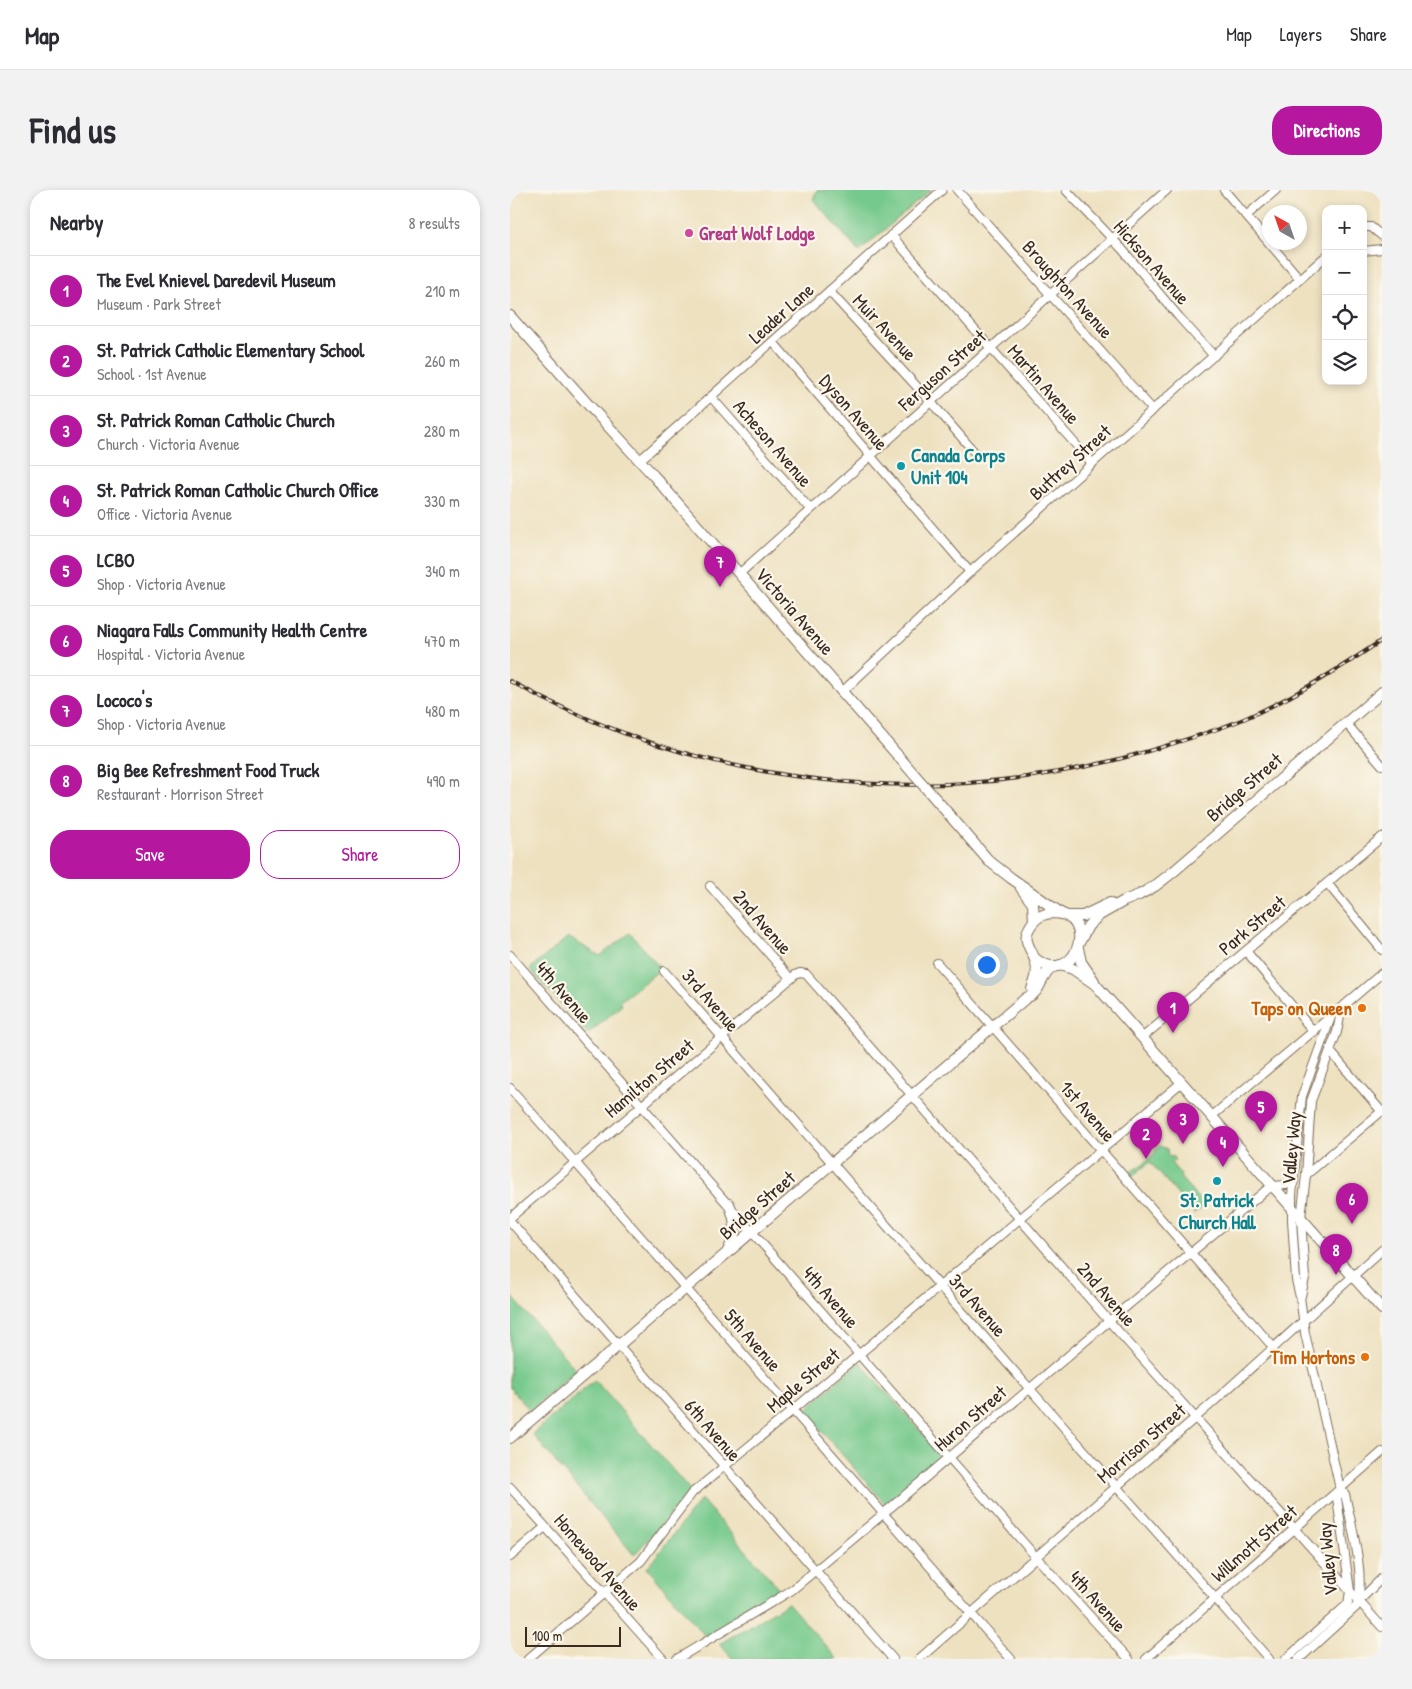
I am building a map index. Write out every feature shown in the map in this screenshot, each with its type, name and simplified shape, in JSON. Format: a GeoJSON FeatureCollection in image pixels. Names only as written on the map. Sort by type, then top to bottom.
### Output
{"type":"FeatureCollection","features":[{"type":"Feature","properties":{"kind":"main road","name":"Victoria Avenue"},"geometry":{"type":"LineString","coordinates":[[510,316],[640,460],[989,861],[1065,915]]}},
{"type":"Feature","properties":{"kind":"main road","name":"Bridge Street"},"geometry":{"type":"LineString","coordinates":[[1079,945],[1082,936],[1093,921],[1124,901],[1155,886],[1173,872],[1382,692]]}},
{"type":"Feature","properties":{"kind":"main road","name":"Victoria Avenue"},"geometry":{"type":"LineString","coordinates":[[1016,882],[1033,904],[1034,921]]}},
{"type":"Feature","properties":{"kind":"main road","name":"Bridge Street"},"geometry":{"type":"LineString","coordinates":[[1065,915],[1083,916],[1110,903],[1124,901]]}},
{"type":"Feature","properties":{"kind":"main road"},"geometry":{"type":"LineString","coordinates":[[1095,984],[1081,962],[1077,927],[1065,915],[1047,914],[1034,921],[1027,935],[1027,944],[1034,958],[1044,964],[1073,969],[1095,984],[1382,1309]]}},
{"type":"Feature","properties":{"kind":"main road"},"geometry":{"type":"LineString","coordinates":[[1058,965],[1071,959],[1079,945]]}},
{"type":"Feature","properties":{"kind":"main road","name":"Bridge Street"},"geometry":{"type":"LineString","coordinates":[[1026,998],[1037,978],[1034,958]]}},
{"type":"Feature","properties":{"kind":"main road","name":"Bridge Street"},"geometry":{"type":"LineString","coordinates":[[510,1438],[1026,998],[1037,991],[1045,974],[1058,965]]}},
{"type":"Feature","properties":{"kind":"main road"},"geometry":{"type":"LineString","coordinates":[[725,1256],[735,1231],[735,1218],[729,1204]]}},
{"type":"Feature","properties":{"kind":"street","name":"Leader Lane"},"geometry":{"type":"LineString","coordinates":[[640,460],[712,398],[942,190]]}},
{"type":"Feature","properties":{"kind":"street","name":"Broughton Avenue"},"geometry":{"type":"LineString","coordinates":[[957,190],[1153,410]]}},
{"type":"Feature","properties":{"kind":"street","name":"Hickson Avenue"},"geometry":{"type":"LineString","coordinates":[[1066,190],[1122,249],[1214,356]]}},
{"type":"Feature","properties":{"kind":"street","name":"Ferguson Street"},"geometry":{"type":"LineString","coordinates":[[739,574],[1167,190]]}},
{"type":"Feature","properties":{"kind":"street"},"geometry":{"type":"LineString","coordinates":[[1224,190],[1300,278]]}},
{"type":"Feature","properties":{"kind":"street"},"geometry":{"type":"LineString","coordinates":[[1246,216],[1276,190]]}},
{"type":"Feature","properties":{"kind":"street"},"geometry":{"type":"LineString","coordinates":[[1367,227],[1371,227],[1382,236]]}},
{"type":"Feature","properties":{"kind":"street","name":"Martin Avenue"},"geometry":{"type":"LineString","coordinates":[[891,236],[1092,463]]}},
{"type":"Feature","properties":{"kind":"street"},"geometry":{"type":"LineString","coordinates":[[1367,251],[1382,249]]}},
{"type":"Feature","properties":{"kind":"street","name":"Buttrey Street"},"geometry":{"type":"LineString","coordinates":[[842,692],[970,572],[1322,260]]}},
{"type":"Feature","properties":{"kind":"street","name":"Muir Avenue"},"geometry":{"type":"LineString","coordinates":[[830,291],[976,454]]}},
{"type":"Feature","properties":{"kind":"street","name":"Dyson Avenue"},"geometry":{"type":"LineString","coordinates":[[773,342],[970,572]]}},
{"type":"Feature","properties":{"kind":"street","name":"Acheson Avenue"},"geometry":{"type":"LineString","coordinates":[[712,398],[810,509]]}},
{"type":"Feature","properties":{"kind":"street"},"geometry":{"type":"LineString","coordinates":[[1346,722],[1382,765]]}},
{"type":"Feature","properties":{"kind":"street","name":"Park Street"},"geometry":{"type":"LineString","coordinates":[[1143,1037],[1382,837]]}},
{"type":"Feature","properties":{"kind":"street"},"geometry":{"type":"LineString","coordinates":[[1327,883],[1382,950]]}},
{"type":"Feature","properties":{"kind":"street","name":"2nd Avenue"},"geometry":{"type":"LineString","coordinates":[[710,886],[791,979],[800,973],[806,974],[812,979],[1108,1321],[1382,1627]]}},
{"type":"Feature","properties":{"kind":"street"},"geometry":{"type":"LineString","coordinates":[[1246,951],[1314,1032]]}},
{"type":"Feature","properties":{"kind":"street","name":"4th Avenue"},"geometry":{"type":"LineString","coordinates":[[510,955],[1036,1557],[1128,1659]]}},
{"type":"Feature","properties":{"kind":"street","name":"1st Avenue"},"geometry":{"type":"LineString","coordinates":[[937,963],[1274,1348]]}},
{"type":"Feature","properties":{"kind":"street","name":"3rd Avenue"},"geometry":{"type":"LineString","coordinates":[[664,971],[1269,1659]]}},
{"type":"Feature","properties":{"kind":"street"},"geometry":{"type":"LineString","coordinates":[[1212,1116],[1382,973]]}},
{"type":"Feature","properties":{"kind":"street","name":"Hamilton Street"},"geometry":{"type":"LineString","coordinates":[[510,1219],[791,979]]}},
{"type":"Feature","properties":{"kind":"street","name":"Valley Way"},"geometry":{"type":"LineString","coordinates":[[1300,1296],[1305,1278],[1301,1218],[1311,1101],[1337,1032],[1342,1007]]}},
{"type":"Feature","properties":{"kind":"street","name":"Valley Way"},"geometry":{"type":"LineString","coordinates":[[1286,1659],[1348,1604],[1350,1591],[1337,1498],[1340,1489],[1303,1322],[1296,1280],[1292,1207],[1302,1096],[1332,1017]]}},
{"type":"Feature","properties":{"kind":"street"},"geometry":{"type":"LineString","coordinates":[[1306,1175],[1382,1111],[1330,1051]]}},
{"type":"Feature","properties":{"kind":"street","name":"Maple Street"},"geometry":{"type":"LineString","coordinates":[[528,1659],[641,1561],[692,1493],[940,1287],[1100,1149],[1182,1082]]}},
{"type":"Feature","properties":{"kind":"street","name":"5th Avenue"},"geometry":{"type":"LineString","coordinates":[[510,1088],[1011,1659]]}},
{"type":"Feature","properties":{"kind":"street"},"geometry":{"type":"LineString","coordinates":[[1273,1186],[1286,1186],[1294,1181]]}},
{"type":"Feature","properties":{"kind":"street","name":"Huron Street"},"geometry":{"type":"LineString","coordinates":[[677,1659],[792,1590],[1190,1252],[1273,1186]]}},
{"type":"Feature","properties":{"kind":"street","name":"6th Avenue"},"geometry":{"type":"LineString","coordinates":[[510,1219],[893,1659]]}},
{"type":"Feature","properties":{"kind":"street","name":"Morrison Street"},"geometry":{"type":"LineString","coordinates":[[919,1659],[1195,1418],[1382,1250]]}},
{"type":"Feature","properties":{"kind":"street","name":"Willmott Street"},"geometry":{"type":"LineString","coordinates":[[1146,1659],[1382,1452]]}},
{"type":"Feature","properties":{"kind":"street","name":"Homewood Avenue"},"geometry":{"type":"LineString","coordinates":[[510,1487],[663,1659]]}},
{"type":"Feature","properties":{"kind":"street","name":"Valley Way"},"geometry":{"type":"LineString","coordinates":[[1299,1659],[1350,1614],[1359,1600],[1361,1582],[1345,1494],[1340,1489]]}},
{"type":"Feature","properties":{"kind":"street"},"geometry":{"type":"LineString","coordinates":[[510,1557],[545,1526]]}},
{"type":"Feature","properties":{"kind":"street"},"geometry":{"type":"LineString","coordinates":[[1359,1600],[1382,1578]]}},
{"type":"Feature","properties":{"kind":"green space"},"geometry":{"type":"Polygon","coordinates":[[[817,190],[931,190],[859,252],[813,199],[817,190]]]}},
{"type":"Feature","properties":{"kind":"green space"},"geometry":{"type":"Polygon","coordinates":[[[630,933],[661,969],[619,1002],[622,1005],[588,1034],[530,969],[568,937],[600,956],[630,933]]]}},
{"type":"Feature","properties":{"kind":"green space"},"geometry":{"type":"Polygon","coordinates":[[[1160,1146],[1167,1149],[1168,1156],[1173,1157],[1175,1160],[1171,1163],[1181,1175],[1180,1177],[1204,1205],[1194,1214],[1150,1162],[1132,1176],[1129,1173],[1154,1154],[1160,1146]]]}},
{"type":"Feature","properties":{"kind":"green space"},"geometry":{"type":"Polygon","coordinates":[[[510,1294],[576,1370],[530,1411],[510,1388],[510,1294]]]}},
{"type":"Feature","properties":{"kind":"green space"},"geometry":{"type":"Polygon","coordinates":[[[860,1362],[944,1458],[888,1507],[804,1411],[860,1362]]]}},
{"type":"Feature","properties":{"kind":"green space"},"geometry":{"type":"Polygon","coordinates":[[[595,1380],[691,1491],[634,1555],[532,1434],[595,1380]]]}},
{"type":"Feature","properties":{"kind":"green space"},"geometry":{"type":"Polygon","coordinates":[[[701,1499],[782,1592],[706,1637],[647,1568],[701,1499]]]}},
{"type":"Feature","properties":{"kind":"green space"},"geometry":{"type":"Polygon","coordinates":[[[788,1603],[837,1659],[733,1659],[719,1644],[788,1603]]]}},
{"type":"Feature","properties":{"kind":"railway"},"geometry":{"type":"LineString","coordinates":[[510,681],[584,717],[661,746],[740,767],[820,780],[902,785],[983,782],[1065,771],[1145,752],[1221,728],[1264,710],[1299,692],[1382,640]]}},
{"type":"Feature","properties":{"kind":"place","name":"Great Wolf Lodge"},"geometry":{"type":"Point","coordinates":[689,233]}},
{"type":"Feature","properties":{"kind":"place","name":"Canada Corps Unit 104"},"geometry":{"type":"Point","coordinates":[901,466]}},
{"type":"Feature","properties":{"kind":"place","name":"Lococo's"},"geometry":{"type":"Point","coordinates":[720,587]}},
{"type":"Feature","properties":{"kind":"place","name":"Taps on Queen"},"geometry":{"type":"Point","coordinates":[1362,1008]}},
{"type":"Feature","properties":{"kind":"place","name":"The Evel Knievel Daredevil Museum"},"geometry":{"type":"Point","coordinates":[1173,1033]}},
{"type":"Feature","properties":{"kind":"place","name":"LCBO"},"geometry":{"type":"Point","coordinates":[1261,1132]}},
{"type":"Feature","properties":{"kind":"place","name":"St. Patrick Roman Catholic Church"},"geometry":{"type":"Point","coordinates":[1183,1144]}},
{"type":"Feature","properties":{"kind":"place","name":"St. Patrick Catholic Elementary School"},"geometry":{"type":"Point","coordinates":[1146,1159]}},
{"type":"Feature","properties":{"kind":"place","name":"St. Patrick Roman Catholic Church Office"},"geometry":{"type":"Point","coordinates":[1223,1167]}},
{"type":"Feature","properties":{"kind":"place","name":"St. Patrick Church Hall"},"geometry":{"type":"Point","coordinates":[1217,1181]}},
{"type":"Feature","properties":{"kind":"place","name":"Niagara Falls Community Health Centre"},"geometry":{"type":"Point","coordinates":[1352,1224]}},
{"type":"Feature","properties":{"kind":"place","name":"Big Bee Refreshment Food Truck"},"geometry":{"type":"Point","coordinates":[1336,1275]}},
{"type":"Feature","properties":{"kind":"place","name":"Tim Hortons"},"geometry":{"type":"Point","coordinates":[1365,1357]}}]}
